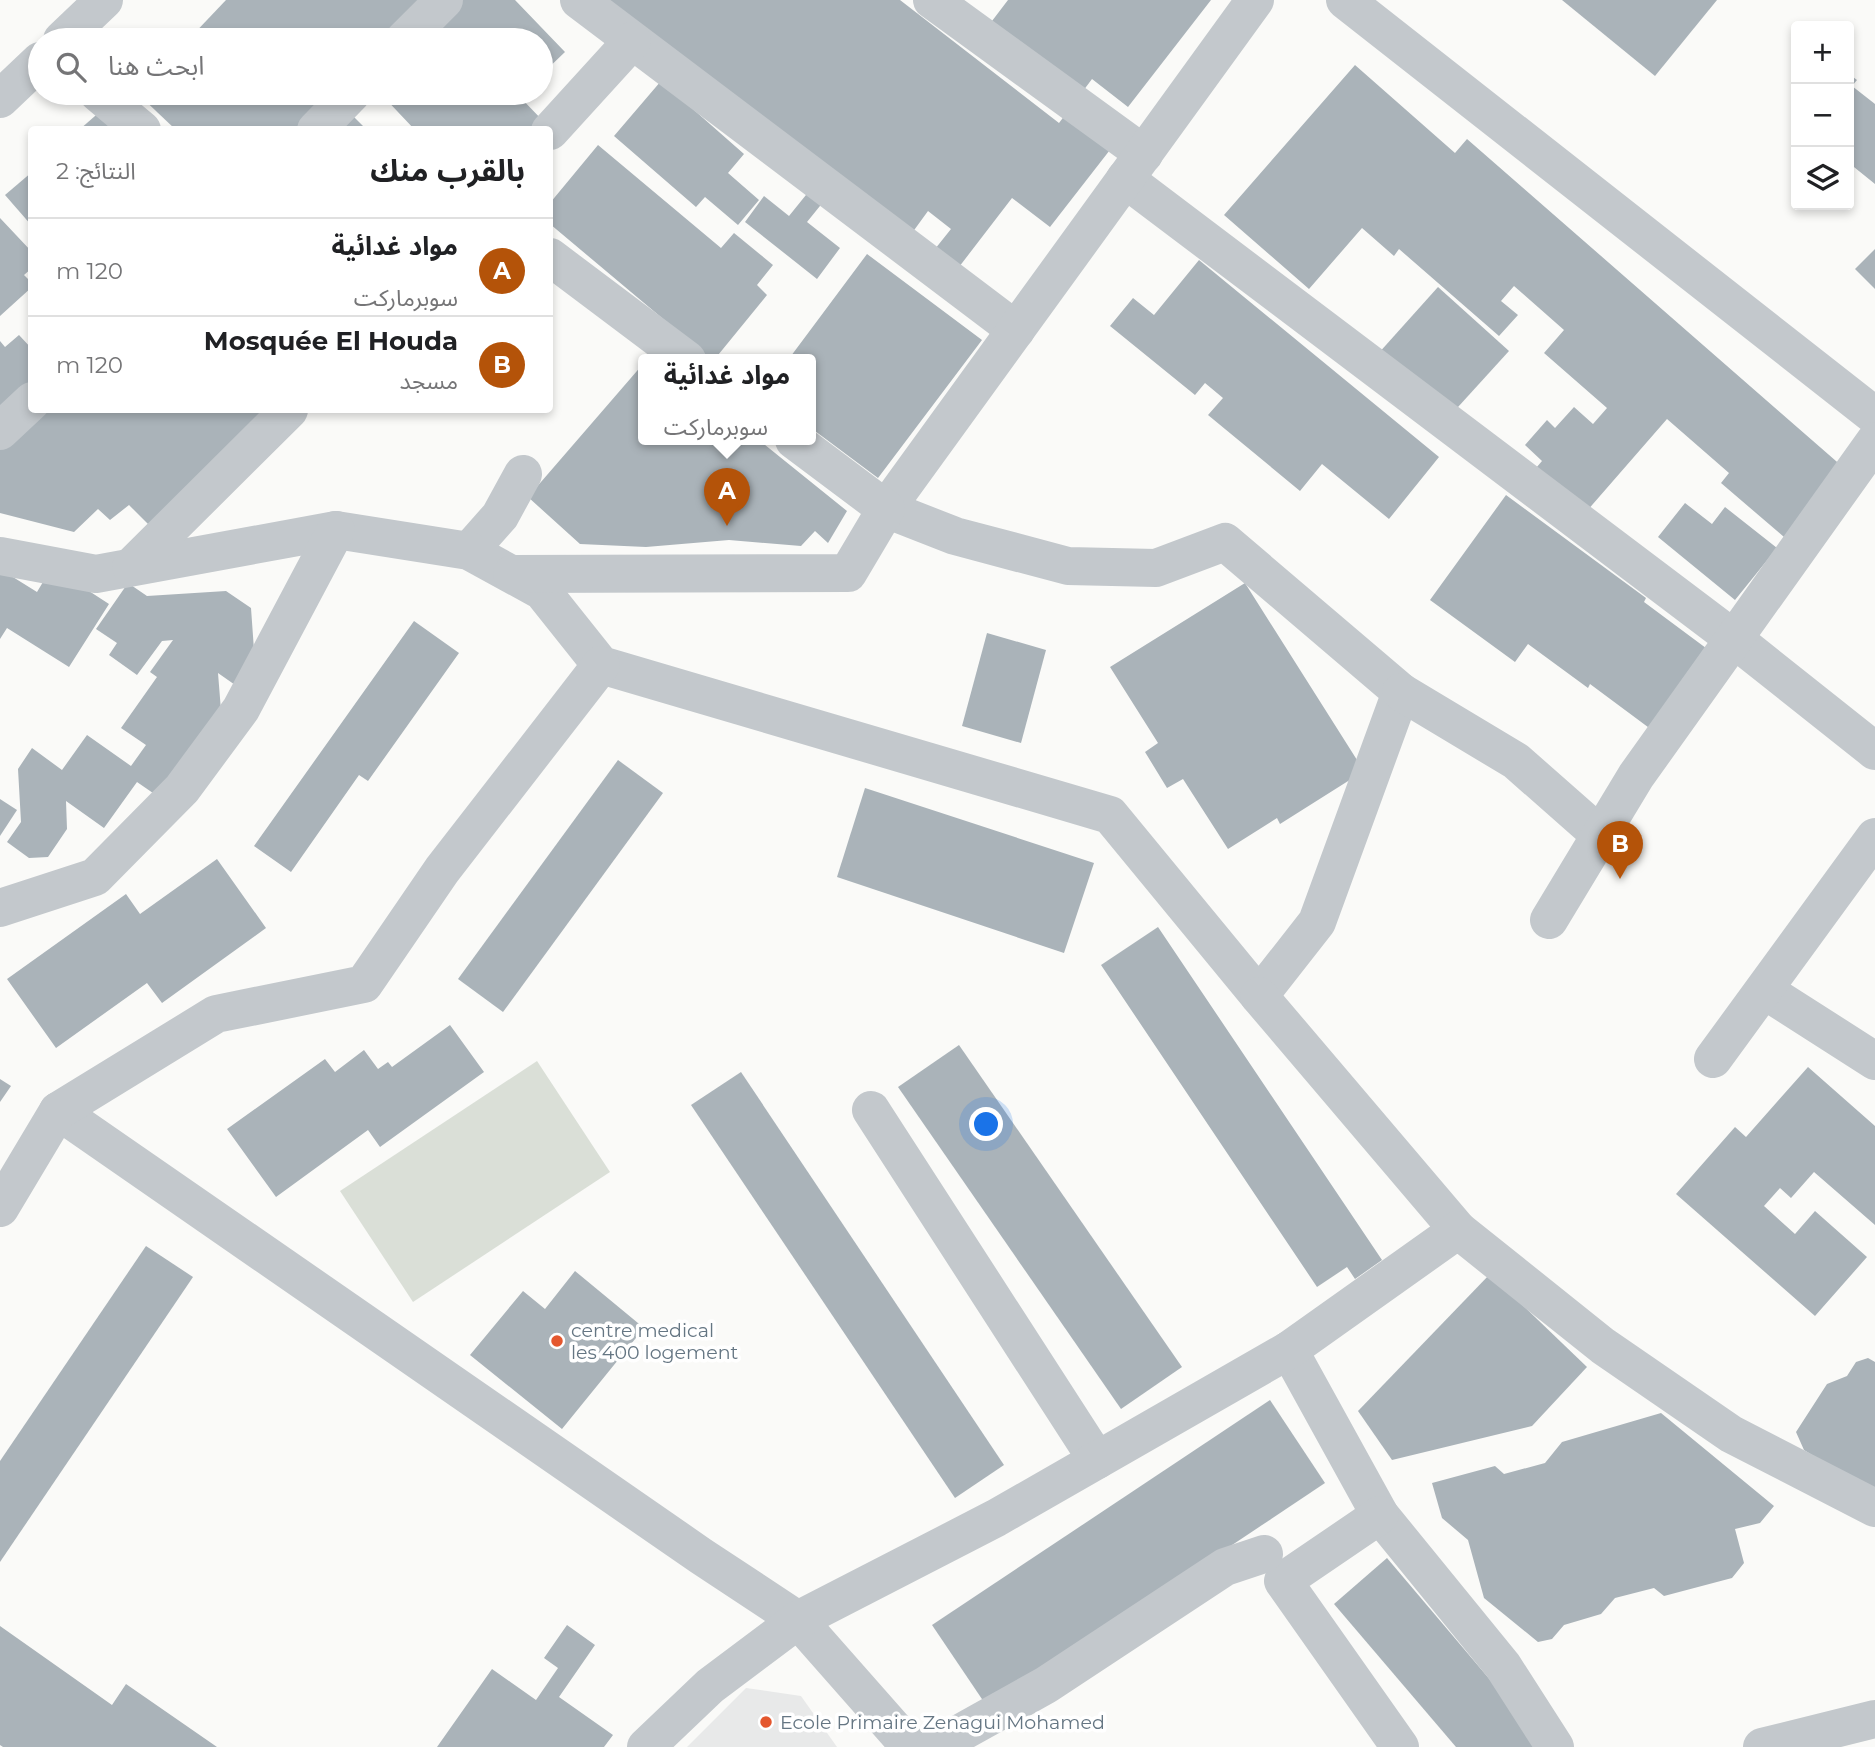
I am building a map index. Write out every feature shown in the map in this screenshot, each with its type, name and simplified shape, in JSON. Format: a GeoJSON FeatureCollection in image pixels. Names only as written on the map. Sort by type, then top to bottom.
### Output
{"type":"FeatureCollection","features":[{"type":"Feature","properties":{"kind":"street"},"geometry":{"type":"LineString","coordinates":[[75,28],[104,0]]}},
{"type":"Feature","properties":{"kind":"street"},"geometry":{"type":"LineString","coordinates":[[416,28],[444,0]]}},
{"type":"Feature","properties":{"kind":"street"},"geometry":{"type":"LineString","coordinates":[[579,0],[1016,330]]}},
{"type":"Feature","properties":{"kind":"street"},"geometry":{"type":"LineString","coordinates":[[932,0],[1134,166],[1875,751]]}},
{"type":"Feature","properties":{"kind":"street"},"geometry":{"type":"LineString","coordinates":[[512,574],[848,573],[886,509],[1255,0]]}},
{"type":"Feature","properties":{"kind":"street"},"geometry":{"type":"LineString","coordinates":[[1345,0],[1875,416]]}},
{"type":"Feature","properties":{"kind":"street"},"geometry":{"type":"LineString","coordinates":[[553,128],[632,41]]}},
{"type":"Feature","properties":{"kind":"street"},"geometry":{"type":"LineString","coordinates":[[0,99],[28,72]]}},
{"type":"Feature","properties":{"kind":"street"},"geometry":{"type":"LineString","coordinates":[[112,105],[137,126]]}},
{"type":"Feature","properties":{"kind":"street"},"geometry":{"type":"LineString","coordinates":[[320,126],[340,105]]}},
{"type":"Feature","properties":{"kind":"street"},"geometry":{"type":"LineString","coordinates":[[553,259],[679,354]]}},
{"type":"Feature","properties":{"kind":"street"},"geometry":{"type":"LineString","coordinates":[[0,431],[28,405]]}},
{"type":"Feature","properties":{"kind":"street"},"geometry":{"type":"LineString","coordinates":[[131,567],[286,413]]}},
{"type":"Feature","properties":{"kind":"street"},"geometry":{"type":"LineString","coordinates":[[1549,920],[1636,776],[1875,441]]}},
{"type":"Feature","properties":{"kind":"street"},"geometry":{"type":"LineString","coordinates":[[801,445],[886,509],[955,537],[1068,566],[1156,568],[1225,542],[1401,692],[1516,761],[1600,835]]}},
{"type":"Feature","properties":{"kind":"street"},"geometry":{"type":"LineString","coordinates":[[470,551],[500,516],[523,474]]}},
{"type":"Feature","properties":{"kind":"street"},"geometry":{"type":"LineString","coordinates":[[0,908],[95,877],[182,789],[241,709],[336,530]]}},
{"type":"Feature","properties":{"kind":"street"},"geometry":{"type":"LineString","coordinates":[[0,556],[96,574],[336,530],[470,551],[542,591],[601,665],[1110,815],[1259,996],[1458,1230],[1603,1346],[1731,1434],[1875,1508]]}},
{"type":"Feature","properties":{"kind":"street"},"geometry":{"type":"LineString","coordinates":[[0,1208],[58,1111],[216,1014],[364,984],[442,870],[601,665]]}},
{"type":"Feature","properties":{"kind":"street"},"geometry":{"type":"LineString","coordinates":[[1259,996],[1317,922],[1401,692]]}},
{"type":"Feature","properties":{"kind":"street"},"geometry":{"type":"LineString","coordinates":[[1713,1059],[1875,837]]}},
{"type":"Feature","properties":{"kind":"street"},"geometry":{"type":"LineString","coordinates":[[1764,990],[1875,1060]]}},
{"type":"Feature","properties":{"kind":"street"},"geometry":{"type":"LineString","coordinates":[[872,1110],[1097,1460]]}},
{"type":"Feature","properties":{"kind":"street"},"geometry":{"type":"LineString","coordinates":[[58,1111],[798,1620],[910,1747]]}},
{"type":"Feature","properties":{"kind":"street"},"geometry":{"type":"LineString","coordinates":[[646,1747],[710,1686],[798,1620],[996,1518],[1289,1350],[1458,1230]]}},
{"type":"Feature","properties":{"kind":"street"},"geometry":{"type":"LineString","coordinates":[[1289,1350],[1380,1515],[1503,1667],[1555,1747]]}},
{"type":"Feature","properties":{"kind":"street"},"geometry":{"type":"LineString","coordinates":[[1380,1515],[1283,1581],[1400,1747]]}},
{"type":"Feature","properties":{"kind":"street"},"geometry":{"type":"LineString","coordinates":[[935,1747],[1046,1685],[1225,1567],[1264,1554]]}},
{"type":"Feature","properties":{"kind":"street"},"geometry":{"type":"LineString","coordinates":[[1762,1747],[1875,1719]]}},
{"type":"Feature","properties":{"kind":"shaded area"},"geometry":{"type":"Polygon","coordinates":[[[537,1061],[610,1172],[413,1302],[340,1191],[537,1061]]]}},
{"type":"Feature","properties":{"kind":"shaded area","name":"Ecole Primaire Zenagui Mohamed"},"geometry":{"type":"Polygon","coordinates":[[[746,1688],[801,1696],[837,1747],[687,1747],[746,1688]]]}},
{"type":"Feature","properties":{"kind":"building"},"geometry":{"type":"Polygon","coordinates":[[[226,0],[439,0],[405,28],[199,28],[226,0]]]}},
{"type":"Feature","properties":{"kind":"building"},"geometry":{"type":"Polygon","coordinates":[[[461,0],[515,0],[542,28],[435,28],[461,0]]]}},
{"type":"Feature","properties":{"kind":"building"},"geometry":{"type":"Polygon","coordinates":[[[591,0],[900,0],[1059,123],[1068,111],[1113,146],[1050,227],[1012,198],[959,267],[935,249],[951,229],[928,211],[912,233],[591,0]]]}},
{"type":"Feature","properties":{"kind":"building"},"geometry":{"type":"Polygon","coordinates":[[[1008,0],[1211,0],[1128,107],[1092,79],[1083,91],[992,21],[1008,0]]]}},
{"type":"Feature","properties":{"kind":"building"},"geometry":{"type":"Polygon","coordinates":[[[1562,0],[1717,0],[1655,76],[1562,0]]]}},
{"type":"Feature","properties":{"kind":"building"},"geometry":{"type":"Polygon","coordinates":[[[553,40],[565,52],[553,64],[553,40]]]}},
{"type":"Feature","properties":{"kind":"building"},"geometry":{"type":"Polygon","coordinates":[[[1355,65],[1455,153],[1467,139],[1844,468],[1784,537],[1721,483],[1729,473],[1667,419],[1586,512],[1536,468],[1542,461],[1525,445],[1547,420],[1555,428],[1574,407],[1593,424],[1607,408],[1544,353],[1564,330],[1514,286],[1501,301],[1518,315],[1499,336],[1399,249],[1394,256],[1362,228],[1309,289],[1224,215],[1355,65]]]}},
{"type":"Feature","properties":{"kind":"building"},"geometry":{"type":"Polygon","coordinates":[[[661,81],[744,154],[728,173],[759,200],[738,225],[705,197],[696,207],[614,136],[661,81]]]}},
{"type":"Feature","properties":{"kind":"building"},"geometry":{"type":"Polygon","coordinates":[[[1854,88],[1875,104],[1875,184],[1854,167],[1854,88]]]}},
{"type":"Feature","properties":{"kind":"building"},"geometry":{"type":"Polygon","coordinates":[[[150,105],[330,105],[311,126],[172,126],[150,105]]]}},
{"type":"Feature","properties":{"kind":"building"},"geometry":{"type":"Polygon","coordinates":[[[391,105],[528,105],[546,124],[544,126],[411,126],[391,105]]]}},
{"type":"Feature","properties":{"kind":"building"},"geometry":{"type":"Polygon","coordinates":[[[103,109],[118,126],[84,126],[103,109]]]}},
{"type":"Feature","properties":{"kind":"building"},"geometry":{"type":"Polygon","coordinates":[[[352,115],[363,126],[342,126],[352,115]]]}},
{"type":"Feature","properties":{"kind":"building"},"geometry":{"type":"Polygon","coordinates":[[[598,145],[721,248],[734,233],[773,265],[757,285],[767,295],[719,354],[705,354],[553,227],[553,199],[598,145]]]}},
{"type":"Feature","properties":{"kind":"building"},"geometry":{"type":"Polygon","coordinates":[[[28,175],[28,221],[5,195],[28,175]]]}},
{"type":"Feature","properties":{"kind":"building"},"geometry":{"type":"Polygon","coordinates":[[[810,190],[824,201],[807,222],[840,248],[817,279],[745,222],[764,196],[789,216],[810,190]]]}},
{"type":"Feature","properties":{"kind":"building"},"geometry":{"type":"Polygon","coordinates":[[[0,218],[28,248],[28,272],[24,275],[28,279],[28,291],[0,316],[0,218]]]}},
{"type":"Feature","properties":{"kind":"building"},"geometry":{"type":"Polygon","coordinates":[[[1875,249],[1875,289],[1855,269],[1875,249]]]}},
{"type":"Feature","properties":{"kind":"building"},"geometry":{"type":"Polygon","coordinates":[[[867,254],[982,340],[878,478],[816,432],[816,354],[792,354],[867,254]]]}},
{"type":"Feature","properties":{"kind":"building"},"geometry":{"type":"Polygon","coordinates":[[[1199,260],[1439,457],[1389,519],[1322,464],[1300,491],[1208,415],[1223,398],[1205,383],[1195,395],[1110,326],[1133,298],[1154,315],[1199,260]]]}},
{"type":"Feature","properties":{"kind":"building"},"geometry":{"type":"Polygon","coordinates":[[[1438,287],[1509,351],[1448,418],[1377,355],[1438,287]]]}},
{"type":"Feature","properties":{"kind":"building"},"geometry":{"type":"Polygon","coordinates":[[[19,335],[28,345],[28,392],[0,416],[0,341],[5,347],[19,335]]]}},
{"type":"Feature","properties":{"kind":"building"},"geometry":{"type":"Polygon","coordinates":[[[638,370],[638,445],[765,445],[847,511],[828,543],[815,531],[801,546],[729,540],[646,547],[580,544],[528,497],[638,370]]]}},
{"type":"Feature","properties":{"kind":"building"},"geometry":{"type":"Polygon","coordinates":[[[36,413],[279,413],[157,533],[129,505],[110,520],[98,509],[74,532],[0,513],[0,445],[36,413]]]}},
{"type":"Feature","properties":{"kind":"building"},"geometry":{"type":"Polygon","coordinates":[[[1506,495],[1646,598],[1644,602],[1718,657],[1660,736],[1590,684],[1588,688],[1528,644],[1515,662],[1430,600],[1506,495]]]}},
{"type":"Feature","properties":{"kind":"building"},"geometry":{"type":"Polygon","coordinates":[[[1685,503],[1712,524],[1725,507],[1777,548],[1735,600],[1658,537],[1685,503]]]}},
{"type":"Feature","properties":{"kind":"building"},"geometry":{"type":"Polygon","coordinates":[[[52,567],[109,604],[69,667],[7,628],[0,639],[0,569],[37,592],[52,567]]]}},
{"type":"Feature","properties":{"kind":"building"},"geometry":{"type":"Polygon","coordinates":[[[128,583],[147,596],[226,591],[251,608],[255,664],[238,687],[218,673],[222,723],[166,802],[137,782],[104,828],[66,801],[67,829],[48,857],[29,858],[7,842],[21,822],[18,769],[32,748],[62,770],[87,735],[131,766],[146,745],[121,728],[157,677],[150,672],[173,640],[162,641],[137,675],[109,655],[117,643],[96,629],[128,583]]]}},
{"type":"Feature","properties":{"kind":"building"},"geometry":{"type":"Polygon","coordinates":[[[1245,583],[1364,771],[1280,824],[1277,818],[1228,849],[1183,779],[1167,788],[1145,752],[1158,743],[1110,667],[1245,583]]]}},
{"type":"Feature","properties":{"kind":"building"},"geometry":{"type":"Polygon","coordinates":[[[414,621],[459,653],[368,781],[359,775],[291,872],[254,846],[414,621]]]}},
{"type":"Feature","properties":{"kind":"building"},"geometry":{"type":"Polygon","coordinates":[[[987,633],[1046,650],[1021,743],[962,726],[987,633]]]}},
{"type":"Feature","properties":{"kind":"building"},"geometry":{"type":"Polygon","coordinates":[[[618,760],[663,793],[503,1012],[458,979],[618,760]]]}},
{"type":"Feature","properties":{"kind":"building"},"geometry":{"type":"Polygon","coordinates":[[[865,788],[1094,863],[1064,953],[837,877],[865,788]]]}},
{"type":"Feature","properties":{"kind":"building"},"geometry":{"type":"Polygon","coordinates":[[[0,799],[17,810],[0,836],[0,799]]]}},
{"type":"Feature","properties":{"kind":"building"},"geometry":{"type":"Polygon","coordinates":[[[217,859],[266,928],[162,1003],[147,983],[56,1048],[7,979],[126,894],[140,914],[217,859]]]}},
{"type":"Feature","properties":{"kind":"building"},"geometry":{"type":"Polygon","coordinates":[[[1158,927],[1382,1260],[1355,1279],[1347,1267],[1317,1287],[1101,965],[1158,927]]]}},
{"type":"Feature","properties":{"kind":"building"},"geometry":{"type":"Polygon","coordinates":[[[450,1025],[484,1072],[380,1147],[368,1130],[276,1197],[227,1129],[325,1059],[335,1072],[364,1050],[378,1069],[388,1062],[392,1067],[450,1025]]]}},
{"type":"Feature","properties":{"kind":"building"},"geometry":{"type":"Polygon","coordinates":[[[959,1045],[1182,1367],[1121,1409],[898,1087],[959,1045]]]}},
{"type":"Feature","properties":{"kind":"building"},"geometry":{"type":"Polygon","coordinates":[[[1808,1067],[1875,1126],[1875,1225],[1814,1172],[1791,1198],[1780,1188],[1764,1206],[1795,1234],[1815,1211],[1867,1257],[1815,1316],[1676,1194],[1735,1127],[1746,1137],[1808,1067]]]}},
{"type":"Feature","properties":{"kind":"building"},"geometry":{"type":"Polygon","coordinates":[[[741,1072],[1004,1465],[955,1498],[691,1105],[741,1072]]]}},
{"type":"Feature","properties":{"kind":"building"},"geometry":{"type":"Polygon","coordinates":[[[0,1079],[11,1086],[0,1102],[0,1079]]]}},
{"type":"Feature","properties":{"kind":"building"},"geometry":{"type":"Polygon","coordinates":[[[146,1246],[193,1277],[0,1562],[0,1461],[146,1246]]]}},
{"type":"Feature","properties":{"kind":"building","name":"centre medical les 400 logement"},"geometry":{"type":"Polygon","coordinates":[[[575,1271],[644,1328],[562,1429],[470,1355],[523,1291],[545,1309],[575,1271]]]}},
{"type":"Feature","properties":{"kind":"building"},"geometry":{"type":"Polygon","coordinates":[[[1490,1274],[1587,1367],[1532,1426],[1392,1460],[1358,1411],[1490,1274]]]}},
{"type":"Feature","properties":{"kind":"building"},"geometry":{"type":"Polygon","coordinates":[[[1868,1358],[1875,1362],[1875,1495],[1804,1450],[1796,1432],[1827,1384],[1847,1376],[1856,1362],[1868,1358]]]}},
{"type":"Feature","properties":{"kind":"building"},"geometry":{"type":"Polygon","coordinates":[[[1270,1400],[1325,1483],[988,1708],[932,1625],[1270,1400]]]}},
{"type":"Feature","properties":{"kind":"building"},"geometry":{"type":"Polygon","coordinates":[[[1661,1413],[1774,1506],[1760,1523],[1735,1529],[1744,1563],[1732,1578],[1664,1596],[1654,1588],[1615,1598],[1601,1614],[1564,1625],[1552,1639],[1538,1642],[1484,1598],[1468,1540],[1442,1518],[1432,1483],[1495,1466],[1504,1474],[1545,1463],[1562,1442],[1661,1413]]]}},
{"type":"Feature","properties":{"kind":"building"},"geometry":{"type":"Polygon","coordinates":[[[1387,1558],[1547,1747],[1456,1747],[1334,1604],[1387,1558]]]}},
{"type":"Feature","properties":{"kind":"building"},"geometry":{"type":"Polygon","coordinates":[[[567,1625],[595,1645],[559,1697],[613,1735],[604,1747],[437,1747],[492,1669],[536,1700],[558,1668],[544,1658],[567,1625]]]}},
{"type":"Feature","properties":{"kind":"building"},"geometry":{"type":"Polygon","coordinates":[[[0,1626],[112,1705],[126,1684],[217,1747],[3,1747],[0,1745],[0,1626]]]}},
{"type":"Feature","properties":{"kind":"place","name":"مواد غدائية"},"geometry":{"type":"Point","coordinates":[727,526]}},
{"type":"Feature","properties":{"kind":"place","name":"Mosquée El Houda"},"geometry":{"type":"Point","coordinates":[1620,879]}},
{"type":"Feature","properties":{"kind":"place","name":"centre medical les 400 logement"},"geometry":{"type":"Point","coordinates":[557,1341]}},
{"type":"Feature","properties":{"kind":"place","name":"Ecole Primaire Zenagui Mohamed"},"geometry":{"type":"Point","coordinates":[766,1722]}}]}
